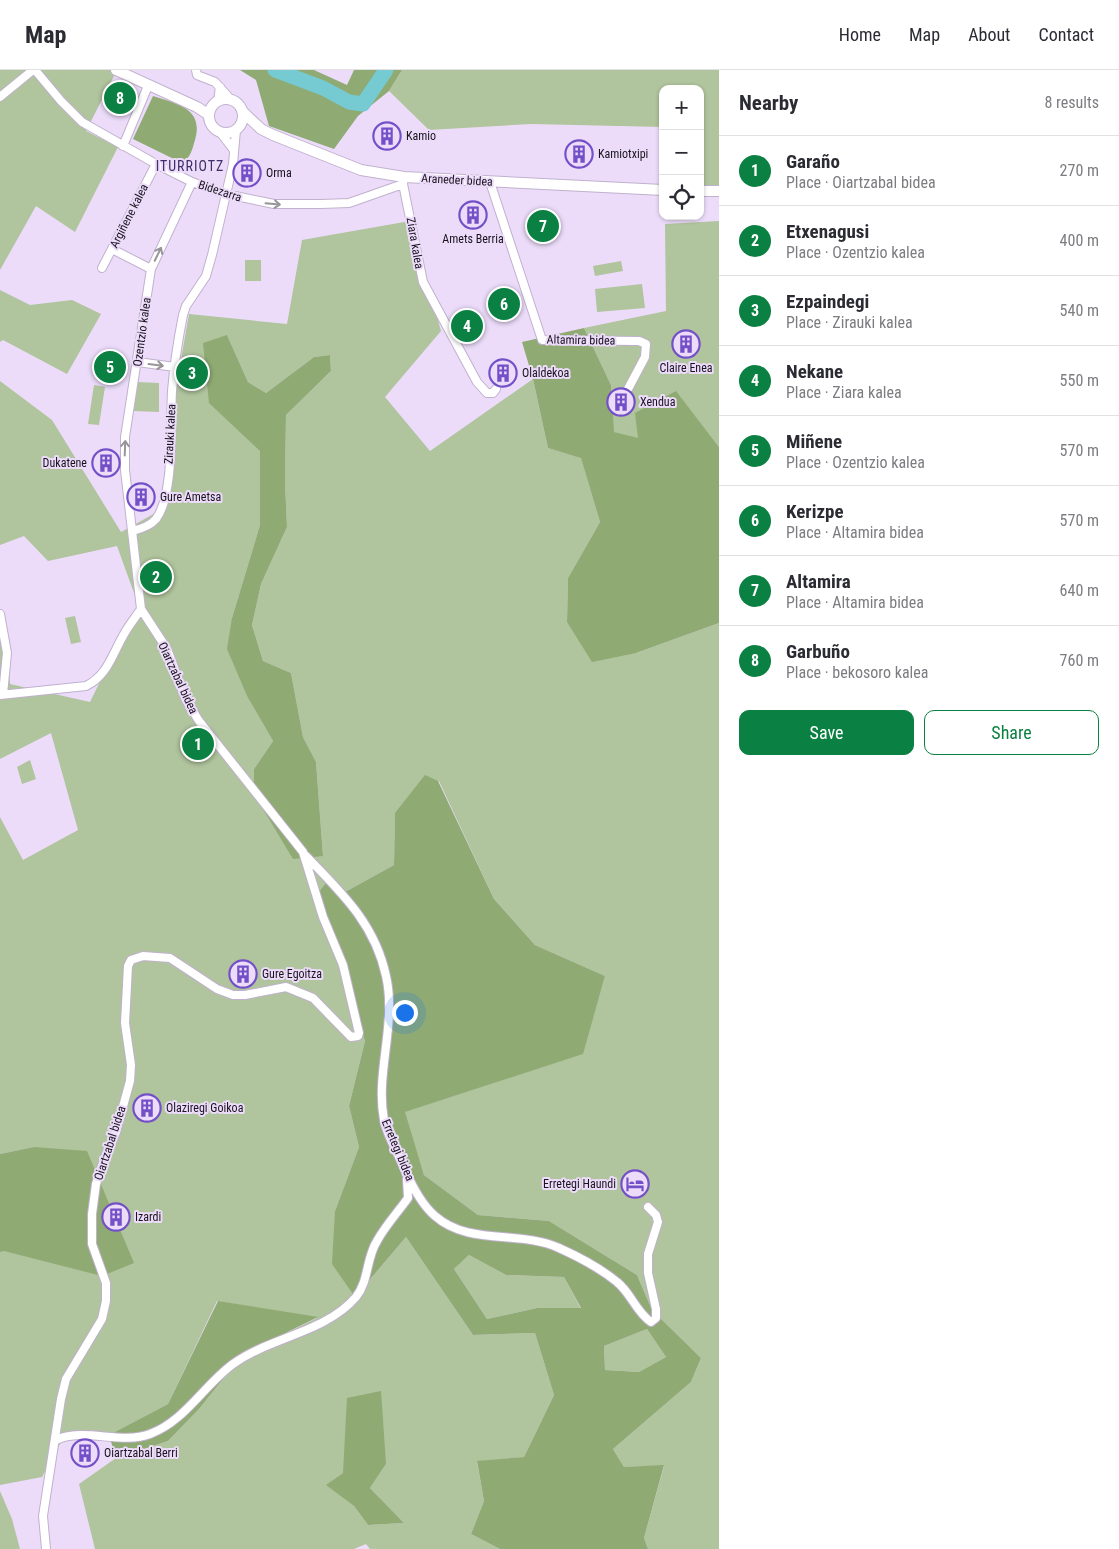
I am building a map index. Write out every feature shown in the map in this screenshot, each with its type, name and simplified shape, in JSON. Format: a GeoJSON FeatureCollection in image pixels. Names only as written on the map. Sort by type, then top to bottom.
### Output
{"type":"FeatureCollection","features":[{"type":"Feature","properties":{"kind":"street"},"geometry":{"type":"LineString","coordinates":[[0,97],[34,70]]}},
{"type":"Feature","properties":{"kind":"street","name":"Bidezarra"},"geometry":{"type":"LineString","coordinates":[[34,70],[61,102],[82,122],[156,164],[192,182],[226,194],[274,204],[349,203],[403,181]]}},
{"type":"Feature","properties":{"kind":"street"},"geometry":{"type":"LineString","coordinates":[[116,70],[197,107],[209,115]]}},
{"type":"Feature","properties":{"kind":"street"},"geometry":{"type":"LineString","coordinates":[[196,70],[197,75],[215,82],[242,111],[242,121],[237,128],[229,133],[220,132]]}},
{"type":"Feature","properties":{"kind":"street"},"geometry":{"type":"LineString","coordinates":[[123,146],[148,86]]}},
{"type":"Feature","properties":{"kind":"street"},"geometry":{"type":"LineString","coordinates":[[220,87],[217,102],[209,115],[210,124],[227,138],[234,151]]}},
{"type":"Feature","properties":{"kind":"street"},"geometry":{"type":"LineString","coordinates":[[176,98],[217,102],[232,101]]}},
{"type":"Feature","properties":{"kind":"street","name":"Araneder bidea"},"geometry":{"type":"LineString","coordinates":[[242,111],[261,128],[288,142],[354,168],[403,181],[490,182],[659,190]]}},
{"type":"Feature","properties":{"kind":"street","name":"Araneder bidea"},"geometry":{"type":"LineString","coordinates":[[237,128],[261,128]]}},
{"type":"Feature","properties":{"kind":"street","name":"Zirauki kalea"},"geometry":{"type":"LineString","coordinates":[[132,531],[152,522],[161,508],[169,464],[175,367],[183,315],[186,306],[206,276],[226,194],[237,128]]}},
{"type":"Feature","properties":{"kind":"street","name":"Argiñene kalea"},"geometry":{"type":"LineString","coordinates":[[102,268],[156,164]]}},
{"type":"Feature","properties":{"kind":"street","name":"Ziara kalea"},"geometry":{"type":"LineString","coordinates":[[403,181],[423,282],[476,382],[487,393],[493,393],[496,389]]}},
{"type":"Feature","properties":{"kind":"street","name":"Ozentzio kalea"},"geometry":{"type":"LineString","coordinates":[[141,609],[124,452],[151,269],[192,182]]}},
{"type":"Feature","properties":{"kind":"street","name":"Altamira bidea"},"geometry":{"type":"LineString","coordinates":[[490,182],[542,340],[639,341],[646,344],[646,357],[628,389]]}},
{"type":"Feature","properties":{"kind":"street"},"geometry":{"type":"LineString","coordinates":[[704,191],[719,191]]}},
{"type":"Feature","properties":{"kind":"street"},"geometry":{"type":"LineString","coordinates":[[112,249],[151,269]]}},
{"type":"Feature","properties":{"kind":"street"},"geometry":{"type":"LineString","coordinates":[[137,362],[175,367]]}},
{"type":"Feature","properties":{"kind":"street"},"geometry":{"type":"LineString","coordinates":[[0,614],[6,653],[2,695],[86,686],[97,681],[108,666],[124,634],[141,609]]}},
{"type":"Feature","properties":{"kind":"street","name":"Oiartzabal bidea"},"geometry":{"type":"LineString","coordinates":[[46,1549],[43,1516],[61,1399],[66,1380],[102,1319],[106,1301],[106,1284],[92,1244],[92,1214],[96,1184],[116,1132],[130,1081],[131,1065],[125,1023],[128,966],[131,960],[143,956],[170,958],[217,989],[233,995],[245,995],[286,987],[313,998],[351,1037],[358,1036],[343,965],[323,917],[303,852],[199,721],[186,700],[167,648],[141,609]]}},
{"type":"Feature","properties":{"kind":"street","name":"Erretegi bidea"},"geometry":{"type":"LineString","coordinates":[[303,852],[359,912],[377,944],[387,978],[388,1022],[382,1097],[384,1121],[413,1185],[435,1216],[457,1228],[482,1235],[556,1246],[578,1257],[618,1283],[640,1313],[651,1322],[656,1318],[656,1309],[648,1273],[648,1254],[658,1222],[656,1214],[648,1207]]}},
{"type":"Feature","properties":{"kind":"street"},"geometry":{"type":"LineString","coordinates":[[56,1440],[68,1436],[139,1437],[152,1434],[183,1412],[234,1364],[259,1348],[317,1324],[349,1303],[363,1285],[376,1241],[408,1198],[404,1168]]}},
{"type":"Feature","properties":{"kind":"green space"},"geometry":{"type":"Polygon","coordinates":[[[0,70],[117,70],[86,131],[118,147],[75,232],[36,206],[0,270],[0,70]]]}},
{"type":"Feature","properties":{"kind":"green space"},"geometry":{"type":"Polygon","coordinates":[[[240,70],[314,70],[347,85],[354,70],[402,70],[389,91],[358,116],[334,149],[269,126],[256,80],[240,70]]]}},
{"type":"Feature","properties":{"kind":"green space"},"geometry":{"type":"Polygon","coordinates":[[[402,70],[719,70],[719,196],[704,197],[704,85],[659,85],[659,127],[531,124],[429,130],[389,91],[402,70]]]}},
{"type":"Feature","properties":{"kind":"green space"},"geometry":{"type":"Polygon","coordinates":[[[153,96],[187,109],[196,121],[197,130],[193,147],[189,156],[182,163],[133,139],[153,96]]]}},
{"type":"Feature","properties":{"kind":"green space"},"geometry":{"type":"Polygon","coordinates":[[[410,221],[441,331],[385,397],[430,451],[533,379],[548,448],[581,457],[600,522],[568,578],[567,622],[636,653],[719,623],[719,1549],[648,1549],[644,1538],[664,1466],[624,1467],[613,1449],[691,1382],[701,1358],[652,1310],[637,1275],[549,1221],[478,1215],[424,1175],[404,1112],[582,1054],[605,976],[535,945],[494,899],[439,781],[395,813],[394,865],[345,892],[315,897],[365,1041],[349,1106],[359,1147],[335,1211],[355,1297],[406,1237],[473,1335],[535,1333],[554,1395],[524,1457],[477,1462],[484,1501],[471,1534],[500,1549],[370,1549],[366,1544],[354,1549],[95,1549],[79,1484],[116,1458],[168,1441],[199,1409],[243,1354],[317,1318],[217,1301],[168,1404],[109,1435],[65,1435],[42,1477],[0,1485],[0,1252],[4,1250],[35,1147],[0,1154],[0,817],[23,860],[78,830],[51,733],[0,759],[0,614],[6,621],[10,684],[90,702],[138,604],[117,546],[48,561],[24,536],[0,545],[0,381],[52,420],[121,532],[168,506],[172,410],[189,314],[287,324],[302,240],[410,221]],[[227,335],[260,451],[260,525],[232,618],[248,698],[273,741],[254,769],[323,856],[316,762],[303,737],[291,673],[263,661],[252,625],[261,584],[287,527],[285,482],[286,415],[331,371],[330,355],[314,357],[266,393],[248,382],[227,335]],[[386,1464],[343,1473],[327,1485],[354,1506],[368,1525],[404,1523],[370,1488],[386,1464]]]}},
{"type":"Feature","properties":{"kind":"green space"},"geometry":{"type":"Polygon","coordinates":[[[719,221],[719,447],[676,392],[638,439],[613,432],[611,385],[584,328],[666,311],[665,224],[719,221]]]}},
{"type":"Feature","properties":{"kind":"green space"},"geometry":{"type":"Polygon","coordinates":[[[245,260],[261,260],[261,281],[245,281],[245,260]]]}},
{"type":"Feature","properties":{"kind":"green space"},"geometry":{"type":"Polygon","coordinates":[[[621,261],[623,271],[595,276],[593,266],[621,261]]]}},
{"type":"Feature","properties":{"kind":"green space"},"geometry":{"type":"Polygon","coordinates":[[[642,284],[645,308],[597,312],[595,289],[642,284]]]}},
{"type":"Feature","properties":{"kind":"green space"},"geometry":{"type":"Polygon","coordinates":[[[0,290],[30,305],[72,300],[101,314],[67,374],[3,340],[0,342],[0,290]]]}},
{"type":"Feature","properties":{"kind":"green space"},"geometry":{"type":"Polygon","coordinates":[[[584,328],[611,385],[614,432],[638,438],[635,413],[676,391],[719,447],[719,623],[636,653],[592,662],[567,622],[568,578],[600,522],[581,458],[548,448],[533,379],[522,342],[584,328]]]}},
{"type":"Feature","properties":{"kind":"green space"},"geometry":{"type":"Polygon","coordinates":[[[227,335],[248,382],[266,393],[314,357],[330,355],[331,371],[286,415],[285,482],[287,527],[261,584],[252,625],[263,661],[291,673],[303,737],[316,762],[323,856],[293,859],[254,794],[254,769],[273,741],[248,698],[227,649],[232,618],[260,525],[260,451],[209,403],[203,343],[227,335]]]}},
{"type":"Feature","properties":{"kind":"green space"},"geometry":{"type":"Polygon","coordinates":[[[137,382],[159,383],[159,412],[133,411],[137,382]]]}},
{"type":"Feature","properties":{"kind":"green space"},"geometry":{"type":"Polygon","coordinates":[[[94,385],[105,387],[99,425],[88,424],[94,385]]]}},
{"type":"Feature","properties":{"kind":"green space"},"geometry":{"type":"Polygon","coordinates":[[[75,616],[81,642],[71,644],[65,618],[75,616]]]}},
{"type":"Feature","properties":{"kind":"green space"},"geometry":{"type":"Polygon","coordinates":[[[30,760],[36,779],[22,784],[17,767],[30,760]]]}},
{"type":"Feature","properties":{"kind":"green space"},"geometry":{"type":"Polygon","coordinates":[[[425,775],[438,781],[494,899],[535,945],[605,976],[583,1054],[405,1112],[424,1175],[478,1215],[549,1221],[637,1275],[652,1310],[701,1358],[691,1382],[613,1449],[624,1467],[664,1465],[644,1538],[648,1549],[500,1549],[471,1534],[484,1501],[477,1461],[524,1457],[554,1395],[535,1333],[473,1335],[406,1237],[355,1297],[332,1264],[335,1211],[359,1147],[349,1106],[365,1041],[315,897],[326,883],[345,892],[394,865],[395,813],[425,775]],[[469,1255],[454,1269],[487,1319],[537,1308],[581,1308],[564,1277],[506,1275],[469,1255]],[[647,1329],[604,1346],[605,1370],[639,1372],[666,1357],[647,1329]]]}},
{"type":"Feature","properties":{"kind":"green space"},"geometry":{"type":"Polygon","coordinates":[[[34,1147],[87,1151],[134,1263],[102,1276],[4,1251],[0,1252],[0,1154],[34,1147]]]}},
{"type":"Feature","properties":{"kind":"green space"},"geometry":{"type":"Polygon","coordinates":[[[469,1255],[506,1275],[564,1277],[581,1309],[537,1308],[487,1319],[454,1269],[469,1255]]]}},
{"type":"Feature","properties":{"kind":"green space"},"geometry":{"type":"Polygon","coordinates":[[[218,1301],[318,1317],[243,1354],[199,1409],[168,1441],[116,1458],[109,1435],[168,1404],[218,1301]]]}},
{"type":"Feature","properties":{"kind":"green space"},"geometry":{"type":"Polygon","coordinates":[[[647,1329],[666,1357],[639,1372],[605,1370],[604,1346],[647,1329]]]}},
{"type":"Feature","properties":{"kind":"green space"},"geometry":{"type":"Polygon","coordinates":[[[381,1391],[386,1464],[370,1488],[404,1523],[368,1525],[354,1506],[326,1485],[343,1473],[347,1398],[381,1391]]]}},
{"type":"Feature","properties":{"kind":"green space"},"geometry":{"type":"Polygon","coordinates":[[[0,1491],[12,1519],[20,1549],[0,1549],[0,1491]]]}},
{"type":"Feature","properties":{"kind":"waterway"},"geometry":{"type":"LineString","coordinates":[[275,70],[323,88],[349,102],[363,104],[386,70]]}},
{"type":"Feature","properties":{"kind":"place","name":"Garbuño"},"geometry":{"type":"Point","coordinates":[120,98]}},
{"type":"Feature","properties":{"kind":"place","name":"Kamio"},"geometry":{"type":"Point","coordinates":[387,136]}},
{"type":"Feature","properties":{"kind":"place","name":"Kamiotxipi"},"geometry":{"type":"Point","coordinates":[579,154]}},
{"type":"Feature","properties":{"kind":"place","name":"Orma"},"geometry":{"type":"Point","coordinates":[247,173]}},
{"type":"Feature","properties":{"kind":"place","name":"Amets Berria"},"geometry":{"type":"Point","coordinates":[473,215]}},
{"type":"Feature","properties":{"kind":"place","name":"Altamira"},"geometry":{"type":"Point","coordinates":[543,226]}},
{"type":"Feature","properties":{"kind":"place","name":"Kerizpe"},"geometry":{"type":"Point","coordinates":[504,304]}},
{"type":"Feature","properties":{"kind":"place","name":"Nekane"},"geometry":{"type":"Point","coordinates":[467,326]}},
{"type":"Feature","properties":{"kind":"place","name":"Claire Enea"},"geometry":{"type":"Point","coordinates":[686,344]}},
{"type":"Feature","properties":{"kind":"place","name":"Miñene"},"geometry":{"type":"Point","coordinates":[110,367]}},
{"type":"Feature","properties":{"kind":"place","name":"Ezpaindegi"},"geometry":{"type":"Point","coordinates":[192,373]}},
{"type":"Feature","properties":{"kind":"place","name":"Olaldekoa"},"geometry":{"type":"Point","coordinates":[503,373]}},
{"type":"Feature","properties":{"kind":"place","name":"Xendua"},"geometry":{"type":"Point","coordinates":[621,402]}},
{"type":"Feature","properties":{"kind":"place","name":"Dukatene"},"geometry":{"type":"Point","coordinates":[106,463]}},
{"type":"Feature","properties":{"kind":"place","name":"Gure Ametsa"},"geometry":{"type":"Point","coordinates":[141,497]}},
{"type":"Feature","properties":{"kind":"place","name":"Etxenagusi"},"geometry":{"type":"Point","coordinates":[156,577]}},
{"type":"Feature","properties":{"kind":"place","name":"Garaño"},"geometry":{"type":"Point","coordinates":[198,744]}},
{"type":"Feature","properties":{"kind":"place","name":"Gure Egoitza"},"geometry":{"type":"Point","coordinates":[243,974]}},
{"type":"Feature","properties":{"kind":"place","name":"Olaziregi Goikoa"},"geometry":{"type":"Point","coordinates":[147,1108]}},
{"type":"Feature","properties":{"kind":"place","name":"Erretegi Haundi"},"geometry":{"type":"Point","coordinates":[635,1184]}},
{"type":"Feature","properties":{"kind":"place","name":"Izardi"},"geometry":{"type":"Point","coordinates":[116,1217]}},
{"type":"Feature","properties":{"kind":"place","name":"Oiartzabal Berri"},"geometry":{"type":"Point","coordinates":[85,1453]}},
{"type":"Feature","properties":{"kind":"district","name":"ITURRIOTZ"},"geometry":{"type":"Point","coordinates":[190,166]}}]}
